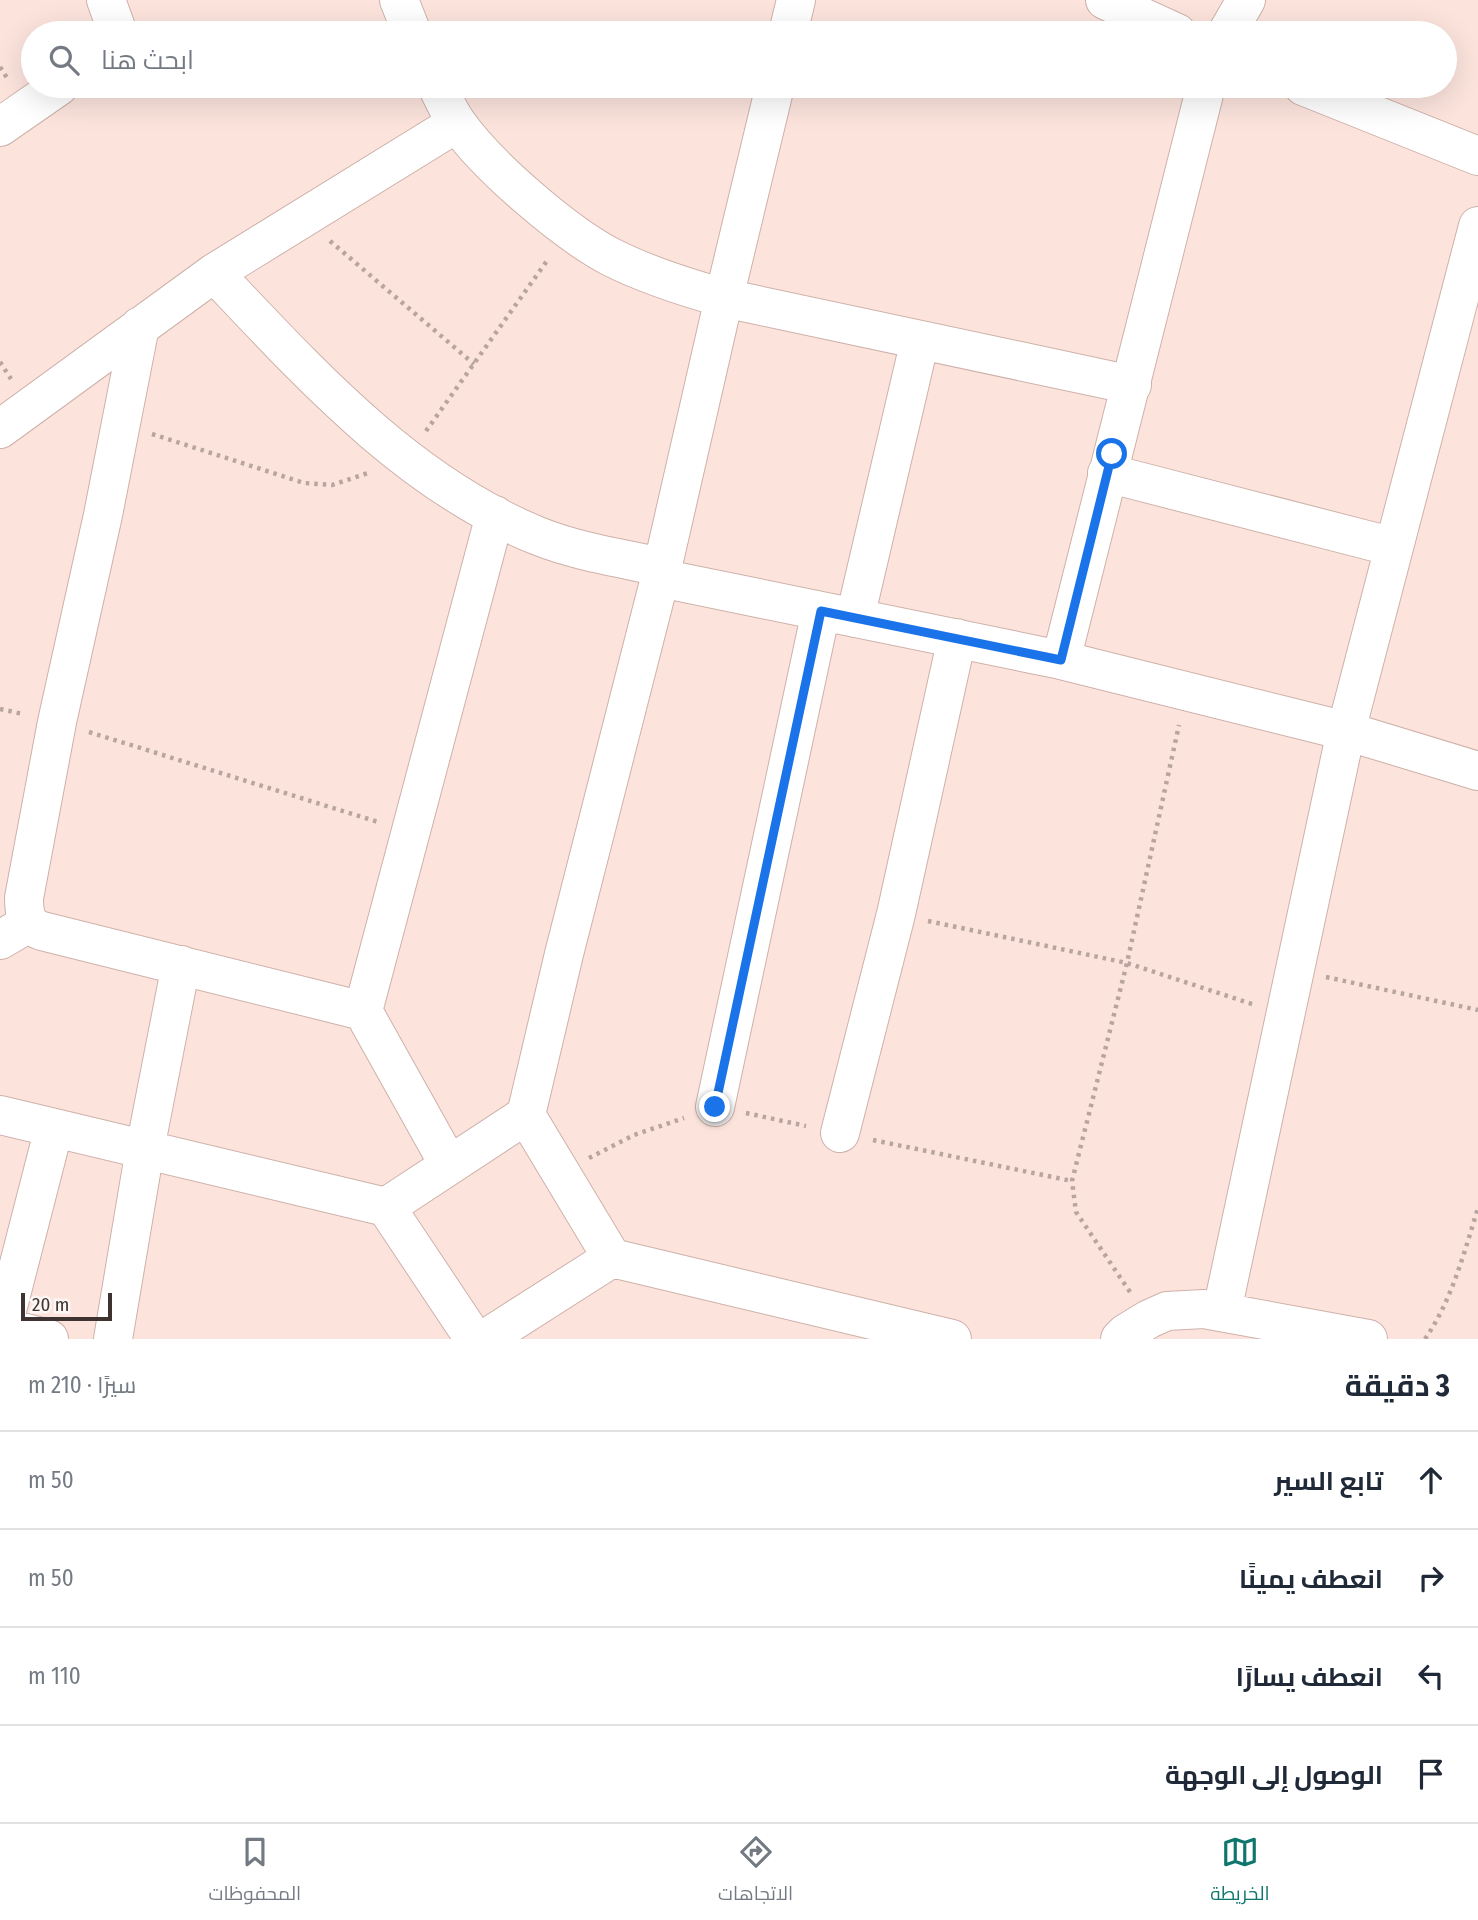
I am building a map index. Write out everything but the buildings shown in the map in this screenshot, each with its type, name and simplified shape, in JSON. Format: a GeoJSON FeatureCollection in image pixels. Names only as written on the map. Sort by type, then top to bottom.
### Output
{"type":"FeatureCollection","features":[{"type":"Feature","properties":{"kind":"street"},"geometry":{"type":"LineString","coordinates":[[106,0],[115,21]]}},
{"type":"Feature","properties":{"kind":"street"},"geometry":{"type":"LineString","coordinates":[[399,0],[407,21]]}},
{"type":"Feature","properties":{"kind":"street"},"geometry":{"type":"LineString","coordinates":[[791,21],[796,0]]}},
{"type":"Feature","properties":{"kind":"street"},"geometry":{"type":"LineString","coordinates":[[1105,0],[1151,21]]}},
{"type":"Feature","properties":{"kind":"street"},"geometry":{"type":"LineString","coordinates":[[1234,21],[1246,0]]}},
{"type":"Feature","properties":{"kind":"street"},"geometry":{"type":"LineString","coordinates":[[0,127],[42,98]]}},
{"type":"Feature","properties":{"kind":"street"},"geometry":{"type":"LineString","coordinates":[[443,98],[457,123],[487,159],[533,200],[607,255],[638,269],[672,283],[724,298],[1132,385]]}},
{"type":"Feature","properties":{"kind":"street"},"geometry":{"type":"LineString","coordinates":[[386,1207],[526,1115],[661,572],[772,98]]}},
{"type":"Feature","properties":{"kind":"street"},"geometry":{"type":"LineString","coordinates":[[1061,660],[1203,98]]}},
{"type":"Feature","properties":{"kind":"street"},"geometry":{"type":"LineString","coordinates":[[1333,98],[1478,156]]}},
{"type":"Feature","properties":{"kind":"street"},"geometry":{"type":"LineString","coordinates":[[0,429],[214,273],[457,123]]}},
{"type":"Feature","properties":{"kind":"street"},"geometry":{"type":"LineString","coordinates":[[1222,1311],[1346,731],[1478,226]]}},
{"type":"Feature","properties":{"kind":"street"},"geometry":{"type":"LineString","coordinates":[[214,273],[361,422],[406,459],[435,480],[495,515],[540,537],[661,572],[838,614],[1061,660],[1186,691],[1346,731],[1478,771]]}},
{"type":"Feature","properties":{"kind":"street"},"geometry":{"type":"LineString","coordinates":[[14,931],[24,910],[57,722],[140,326]]}},
{"type":"Feature","properties":{"kind":"street"},"geometry":{"type":"LineString","coordinates":[[715,1107],[838,614],[920,340]]}},
{"type":"Feature","properties":{"kind":"street"},"geometry":{"type":"LineString","coordinates":[[1107,473],[1394,547]]}},
{"type":"Feature","properties":{"kind":"street"},"geometry":{"type":"LineString","coordinates":[[449,1166],[363,1011],[495,515]]}},
{"type":"Feature","properties":{"kind":"street"},"geometry":{"type":"LineString","coordinates":[[839,1133],[897,914],[957,638]]}},
{"type":"Feature","properties":{"kind":"street"},"geometry":{"type":"LineString","coordinates":[[14,931],[33,928],[363,1011]]}},
{"type":"Feature","properties":{"kind":"street"},"geometry":{"type":"LineString","coordinates":[[113,1339],[145,1149],[181,965]]}},
{"type":"Feature","properties":{"kind":"street"},"geometry":{"type":"LineString","coordinates":[[0,1115],[386,1207],[474,1339]]}},
{"type":"Feature","properties":{"kind":"street"},"geometry":{"type":"LineString","coordinates":[[526,1115],[611,1258],[952,1339]]}},
{"type":"Feature","properties":{"kind":"street"},"geometry":{"type":"LineString","coordinates":[[48,1339],[2,1326],[54,1128]]}},
{"type":"Feature","properties":{"kind":"street"},"geometry":{"type":"LineString","coordinates":[[485,1339],[611,1258]]}},
{"type":"Feature","properties":{"kind":"street"},"geometry":{"type":"LineString","coordinates":[[1135,1329],[1167,1311],[1204,1309],[1368,1339]]}},
{"type":"Feature","properties":{"kind":"path"},"geometry":{"type":"LineString","coordinates":[[303,218],[474,364]]}},
{"type":"Feature","properties":{"kind":"path"},"geometry":{"type":"LineString","coordinates":[[121,424],[317,485],[350,481],[406,459],[569,229]]}},
{"type":"Feature","properties":{"kind":"path"},"geometry":{"type":"LineString","coordinates":[[1135,1329],[1082,1223],[1074,1201],[1072,1181],[1127,963],[1186,691]]}},
{"type":"Feature","properties":{"kind":"path"},"geometry":{"type":"LineString","coordinates":[[0,709],[57,722],[410,832]]}},
{"type":"Feature","properties":{"kind":"path"},"geometry":{"type":"LineString","coordinates":[[897,914],[1127,963],[1286,1016]]}},
{"type":"Feature","properties":{"kind":"path"},"geometry":{"type":"LineString","coordinates":[[1294,970],[1478,1010]]}},
{"type":"Feature","properties":{"kind":"path"},"geometry":{"type":"LineString","coordinates":[[1425,1339],[1436,1324],[1456,1276],[1478,1208]]}},
{"type":"Feature","properties":{"kind":"route"},"geometry":{"type":"LineString","coordinates":[[715,1107],[821,611],[1061,660],[1112,454]]}}]}
